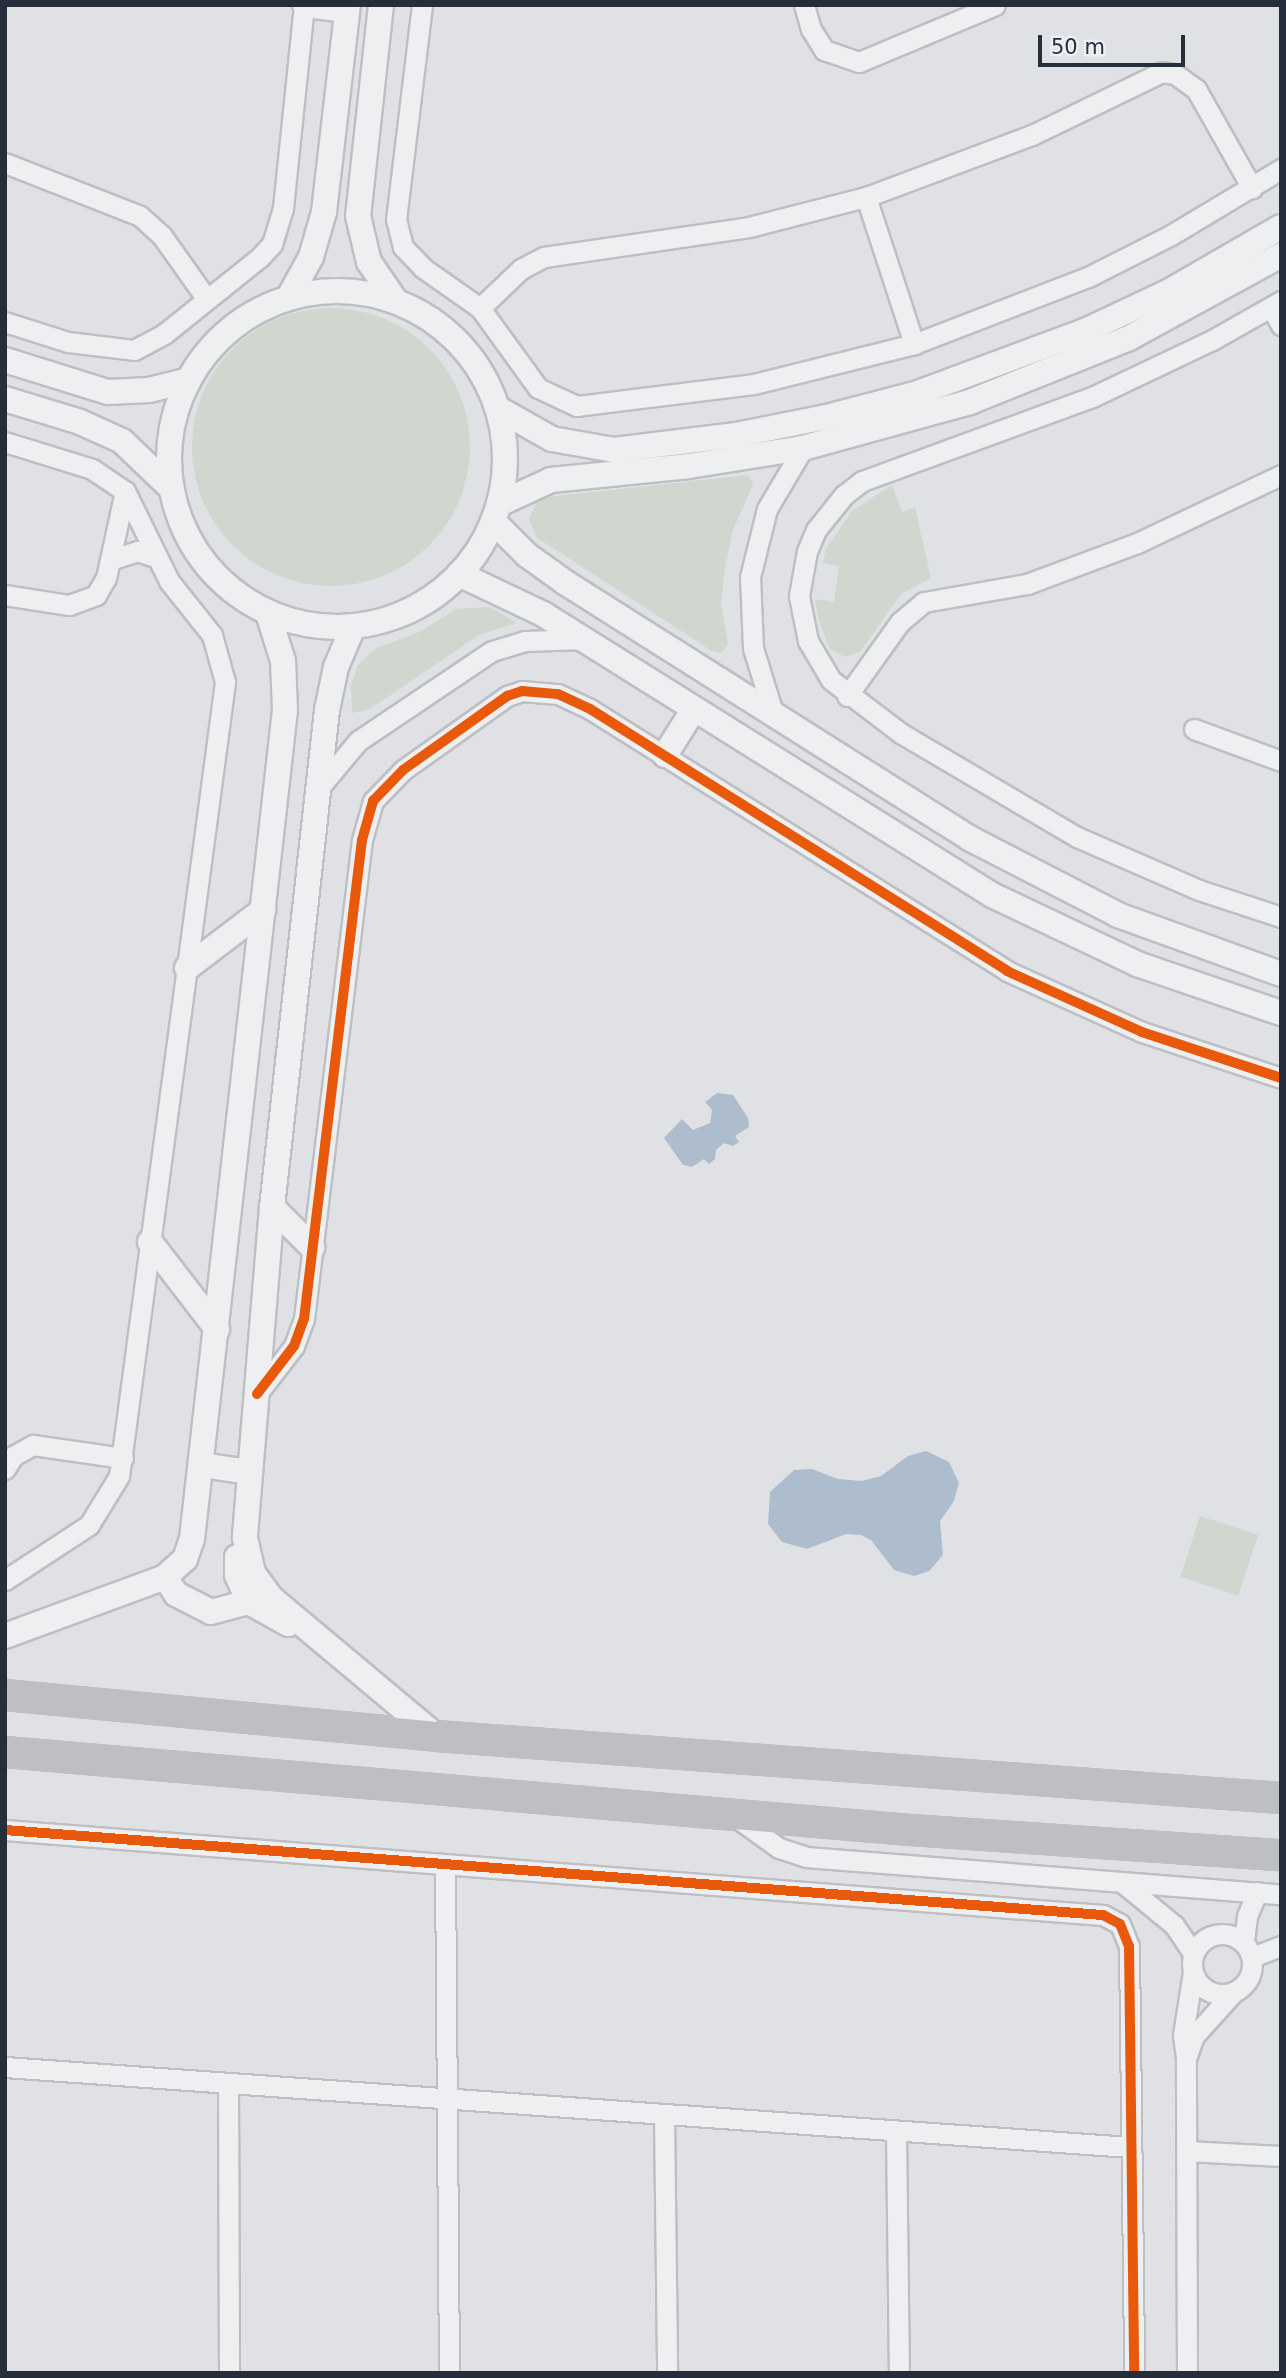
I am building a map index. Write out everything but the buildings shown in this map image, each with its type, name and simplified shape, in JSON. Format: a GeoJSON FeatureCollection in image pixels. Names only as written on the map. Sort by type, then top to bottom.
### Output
{"type":"FeatureCollection","features":[{"type":"Feature","properties":{"kind":"main road"},"geometry":{"type":"LineString","coordinates":[[5,1695],[436,1736],[1281,1798]]}},
{"type":"Feature","properties":{"kind":"main road"},"geometry":{"type":"LineString","coordinates":[[5,1752],[732,1814],[1281,1855]]}},
{"type":"Feature","properties":{"kind":"street"},"geometry":{"type":"LineString","coordinates":[[5,322],[68,342],[134,350],[164,334],[260,257],[278,226],[305,5],[348,8],[324,212],[311,257],[289,297]]}},
{"type":"Feature","properties":{"kind":"street"},"geometry":{"type":"LineString","coordinates":[[380,5],[358,216],[369,262],[395,300]]}},
{"type":"Feature","properties":{"kind":"street"},"geometry":{"type":"LineString","coordinates":[[422,5],[397,233],[411,259],[480,308],[538,388],[576,406],[754,384],[914,344],[1088,277],[1252,188],[1281,169]]}},
{"type":"Feature","properties":{"kind":"street"},"geometry":{"type":"LineString","coordinates":[[804,5],[816,41],[847,61],[871,59],[954,15],[995,5]]}},
{"type":"Feature","properties":{"kind":"street"},"geometry":{"type":"LineString","coordinates":[[480,308],[521,269],[556,253],[737,229],[866,197],[1032,135],[1162,72],[1175,74],[1196,89],[1252,188]]}},
{"type":"Feature","properties":{"kind":"street"},"geometry":{"type":"LineString","coordinates":[[5,163],[141,216],[162,236],[206,298]]}},
{"type":"Feature","properties":{"kind":"street"},"geometry":{"type":"LineString","coordinates":[[866,197],[914,344]]}},
{"type":"Feature","properties":{"kind":"street"},"geometry":{"type":"LineString","coordinates":[[497,408],[552,439],[614,450],[736,435],[826,417],[953,382],[1087,330],[1171,290],[1281,227]]}},
{"type":"Feature","properties":{"kind":"street"},"geometry":{"type":"LineString","coordinates":[[496,513],[533,485],[571,476],[689,466],[803,448],[958,405],[1051,372],[1140,332],[1281,255]]}},
{"type":"Feature","properties":{"kind":"street"},"geometry":{"type":"LineString","coordinates":[[324,291],[360,292],[395,300],[422,313],[461,346],[485,379],[497,408],[505,456],[496,513],[459,575],[419,606],[387,620],[353,627],[313,626],[268,613],[220,580],[200,557],[184,527],[172,489],[171,433],[189,380],[230,328],[289,297],[324,291]]}},
{"type":"Feature","properties":{"kind":"street"},"geometry":{"type":"LineString","coordinates":[[1281,325],[1276,304],[1092,397],[883,471],[844,495],[816,530],[807,551],[799,596],[802,619],[818,661],[847,696],[959,771],[1077,837],[1199,890],[1281,917]]}},
{"type":"Feature","properties":{"kind":"street"},"geometry":{"type":"LineString","coordinates":[[5,360],[68,383],[129,392],[189,380]]}},
{"type":"Feature","properties":{"kind":"street"},"geometry":{"type":"LineString","coordinates":[[57,416],[68,383]]}},
{"type":"Feature","properties":{"kind":"street"},"geometry":{"type":"LineString","coordinates":[[5,399],[122,441],[172,489]]}},
{"type":"Feature","properties":{"kind":"street"},"geometry":{"type":"LineString","coordinates":[[5,442],[92,468],[125,491],[155,557],[212,635],[224,666],[123,1458],[112,1494],[89,1525],[5,1580]]}},
{"type":"Feature","properties":{"kind":"street"},"geometry":{"type":"LineString","coordinates":[[775,716],[753,648],[750,577],[767,509],[803,448]]}},
{"type":"Feature","properties":{"kind":"street"},"geometry":{"type":"LineString","coordinates":[[847,696],[900,622],[925,602],[1027,584],[1137,543],[1281,475]]}},
{"type":"Feature","properties":{"kind":"street"},"geometry":{"type":"LineString","coordinates":[[5,595],[79,604],[102,587],[125,491]]}},
{"type":"Feature","properties":{"kind":"street"},"geometry":{"type":"LineString","coordinates":[[496,513],[546,569],[971,839],[1056,886],[1169,936],[1281,974]]}},
{"type":"Feature","properties":{"kind":"street"},"geometry":{"type":"LineString","coordinates":[[110,560],[137,551],[155,557]]}},
{"type":"Feature","properties":{"kind":"street"},"geometry":{"type":"LineString","coordinates":[[459,575],[523,603],[583,639],[992,895],[1138,964],[1281,1013]]}},
{"type":"Feature","properties":{"kind":"street"},"geometry":{"type":"LineString","coordinates":[[5,1636],[165,1577],[185,1559],[192,1539],[285,710],[283,661],[268,613]]}},
{"type":"Feature","properties":{"kind":"street"},"geometry":{"type":"LineString","coordinates":[[309,1631],[281,1622],[249,1602],[237,1560],[245,1519],[272,1207],[330,689],[353,627]]}},
{"type":"Feature","properties":{"kind":"street"},"geometry":{"type":"LineString","coordinates":[[318,789],[358,741],[492,651],[514,643],[583,639]]}},
{"type":"Feature","properties":{"kind":"street"},"geometry":{"type":"LineString","coordinates":[[257,1394],[294,1346],[304,1319],[362,840],[373,801],[404,769],[508,696],[522,691],[545,690],[572,700],[665,755],[1007,971],[1142,1032],[1281,1079]]}},
{"type":"Feature","properties":{"kind":"street"},"geometry":{"type":"LineString","coordinates":[[665,755],[694,709]]}},
{"type":"Feature","properties":{"kind":"street"},"geometry":{"type":"LineString","coordinates":[[1195,729],[1281,761]]}},
{"type":"Feature","properties":{"kind":"street"},"geometry":{"type":"LineString","coordinates":[[187,968],[264,910]]}},
{"type":"Feature","properties":{"kind":"street"},"geometry":{"type":"LineString","coordinates":[[272,1207],[312,1247]]}},
{"type":"Feature","properties":{"kind":"street"},"geometry":{"type":"LineString","coordinates":[[150,1242],[217,1329]]}},
{"type":"Feature","properties":{"kind":"street"},"geometry":{"type":"LineString","coordinates":[[5,1469],[13,1455],[33,1446],[123,1458]]}},
{"type":"Feature","properties":{"kind":"street"},"geometry":{"type":"LineString","coordinates":[[202,1465],[248,1472]]}},
{"type":"Feature","properties":{"kind":"street"},"geometry":{"type":"LineString","coordinates":[[245,1519],[249,1560],[259,1584],[309,1631],[436,1736]]}},
{"type":"Feature","properties":{"kind":"street"},"geometry":{"type":"LineString","coordinates":[[165,1577],[176,1594],[201,1609],[231,1610],[249,1602]]}},
{"type":"Feature","properties":{"kind":"street"},"geometry":{"type":"LineString","coordinates":[[732,1814],[771,1843],[806,1857],[1281,1894]]}},
{"type":"Feature","properties":{"kind":"street"},"geometry":{"type":"LineString","coordinates":[[5,1830],[445,1867],[750,1884],[1103,1915],[1120,1924],[1129,1947],[1134,2373]]}},
{"type":"Feature","properties":{"kind":"street"},"geometry":{"type":"LineString","coordinates":[[445,1867],[444,2098],[449,2373]]}},
{"type":"Feature","properties":{"kind":"street"},"geometry":{"type":"LineString","coordinates":[[1123,1883],[1168,1919],[1206,1989],[1232,1994]]}},
{"type":"Feature","properties":{"kind":"street"},"geometry":{"type":"LineString","coordinates":[[1186,2057],[1194,2036],[1247,1981],[1247,1916],[1257,1892]]}},
{"type":"Feature","properties":{"kind":"street"},"geometry":{"type":"LineString","coordinates":[[1187,2373],[1186,2057],[1182,2035],[1193,1963],[1212,1935],[1226,1933],[1248,1949],[1281,1946]]}},
{"type":"Feature","properties":{"kind":"street"},"geometry":{"type":"LineString","coordinates":[[5,2067],[1130,2147]]}},
{"type":"Feature","properties":{"kind":"street"},"geometry":{"type":"LineString","coordinates":[[228,2083],[229,2373]]}},
{"type":"Feature","properties":{"kind":"street"},"geometry":{"type":"LineString","coordinates":[[664,2115],[667,2373]]}},
{"type":"Feature","properties":{"kind":"street"},"geometry":{"type":"LineString","coordinates":[[896,2132],[899,2373]]}},
{"type":"Feature","properties":{"kind":"street"},"geometry":{"type":"LineString","coordinates":[[1187,2151],[1281,2155]]}},
{"type":"Feature","properties":{"kind":"shaded area"},"geometry":{"type":"Polygon","coordinates":[[[331,308],[371,314],[397,324],[429,349],[454,381],[464,407],[470,447],[464,487],[454,513],[429,545],[397,570],[371,580],[331,586],[291,580],[265,570],[233,545],[208,513],[198,487],[192,447],[198,407],[208,381],[233,349],[265,324],[291,314],[331,308]]]}},
{"type":"Feature","properties":{"kind":"shaded area"},"geometry":{"type":"Polygon","coordinates":[[[749,475],[753,485],[733,530],[725,568],[721,604],[728,644],[722,653],[712,651],[536,537],[529,519],[537,502],[546,497],[749,475]]]}},
{"type":"Feature","properties":{"kind":"shaded area"},"geometry":{"type":"Polygon","coordinates":[[[892,485],[902,512],[915,507],[931,578],[901,594],[860,652],[845,657],[829,648],[819,621],[815,599],[834,602],[839,566],[823,563],[826,549],[852,511],[892,485]]]}},
{"type":"Feature","properties":{"kind":"shaded area"},"geometry":{"type":"Polygon","coordinates":[[[490,607],[517,623],[479,635],[370,709],[352,713],[351,686],[358,665],[376,648],[420,632],[456,609],[490,607]]]}},
{"type":"Feature","properties":{"kind":"shaded area"},"geometry":{"type":"Polygon","coordinates":[[[1200,1516],[1258,1535],[1238,1596],[1180,1577],[1200,1516]]]}},
{"type":"Feature","properties":{"kind":"water"},"geometry":{"type":"Polygon","coordinates":[[[717,1093],[733,1095],[748,1118],[749,1127],[735,1136],[739,1142],[733,1146],[724,1143],[716,1150],[715,1159],[709,1164],[704,1159],[692,1167],[683,1165],[664,1138],[682,1119],[693,1130],[710,1123],[712,1110],[705,1102],[717,1093]]]}},
{"type":"Feature","properties":{"kind":"water"},"geometry":{"type":"Polygon","coordinates":[[[926,1451],[949,1462],[959,1483],[954,1501],[940,1521],[943,1555],[929,1571],[914,1576],[894,1570],[871,1540],[861,1535],[846,1534],[807,1549],[782,1542],[768,1524],[770,1492],[794,1470],[812,1469],[838,1479],[862,1481],[881,1476],[908,1456],[926,1451]]]}},
{"type":"Feature","properties":{"kind":"cycle path"},"geometry":{"type":"LineString","coordinates":[[257,1394],[294,1346],[304,1319],[362,840],[373,801],[403,770],[507,696],[522,691],[558,694],[590,709],[1007,971],[1142,1032],[1281,1078]]}},
{"type":"Feature","properties":{"kind":"cycle path"},"geometry":{"type":"LineString","coordinates":[[5,1830],[1103,1915],[1120,1924],[1129,1946],[1134,2373]]}}]}
